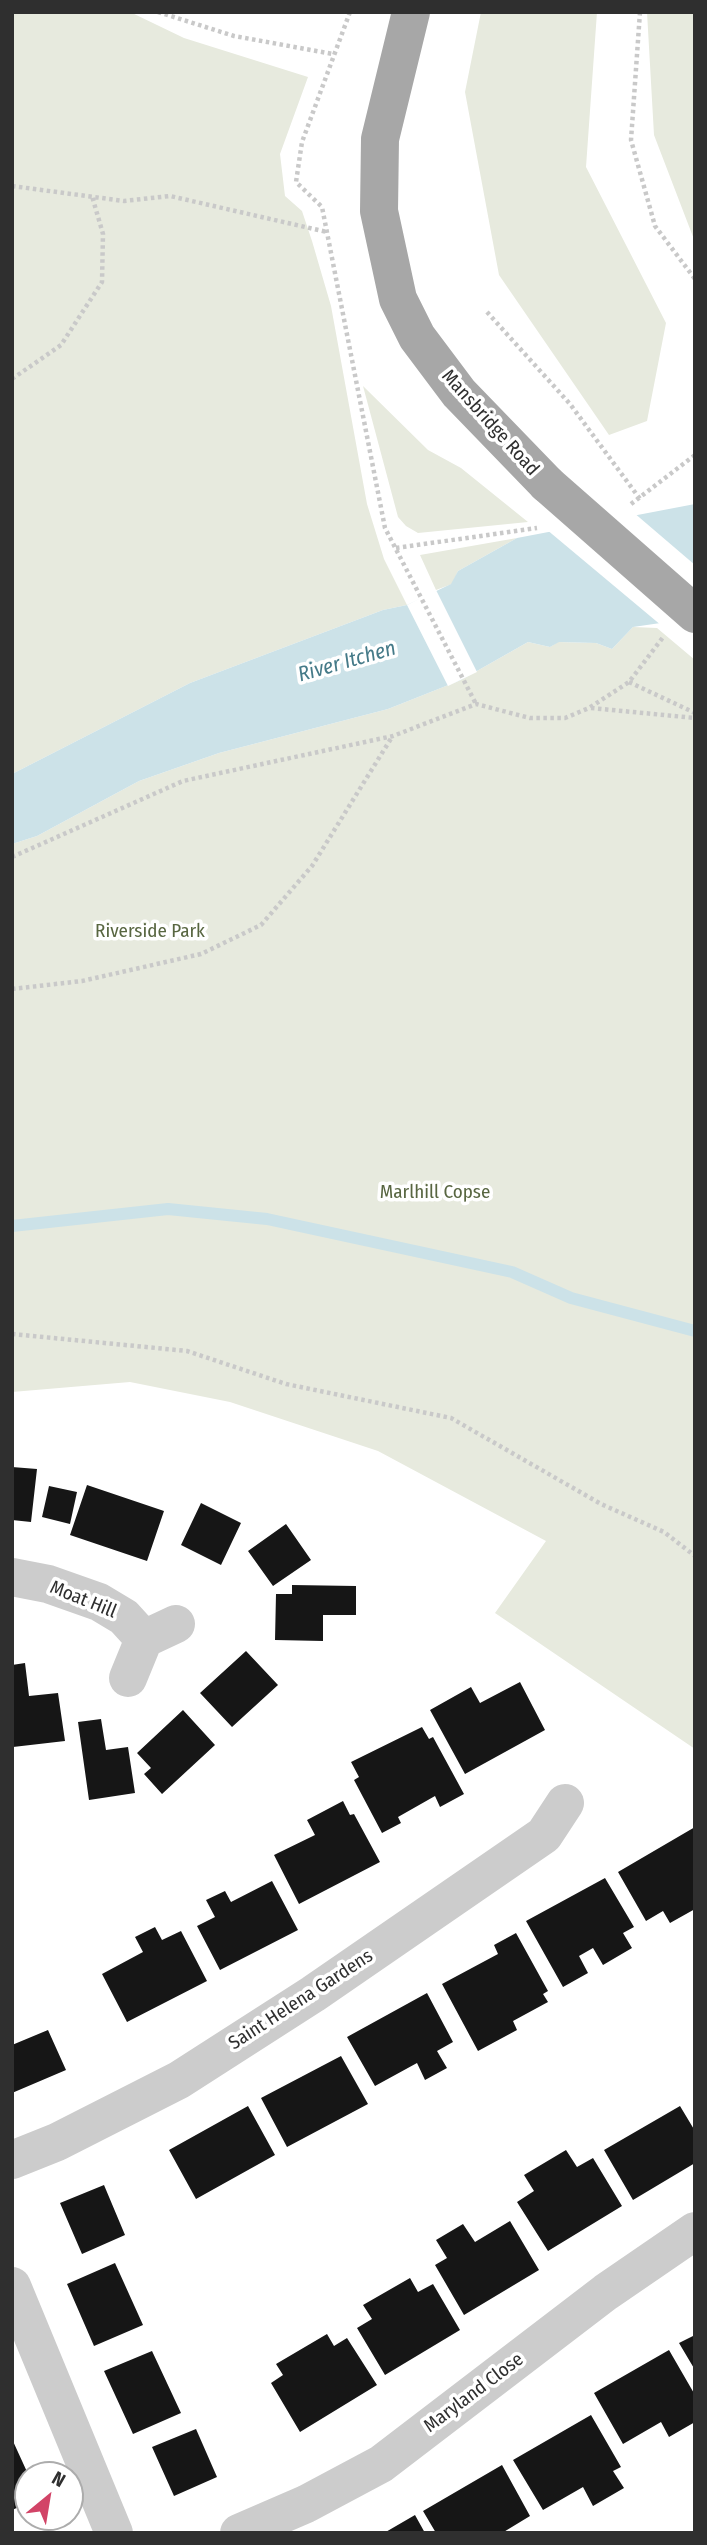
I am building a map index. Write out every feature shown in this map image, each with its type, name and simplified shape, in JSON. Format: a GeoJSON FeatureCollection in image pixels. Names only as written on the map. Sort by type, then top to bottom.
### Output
{"type":"FeatureCollection","features":[{"type":"Feature","properties":{"kind":"main road","name":"Mansbridge Road"},"geometry":{"type":"LineString","coordinates":[[411,12],[380,139],[379,211],[398,299],[417,337],[459,393],[685,623]]}},
{"type":"Feature","properties":{"kind":"street","name":"Moat Hill"},"geometry":{"type":"LineString","coordinates":[[12,1577],[48,1584],[99,1602],[124,1617],[160,1632],[128,1678]]}},
{"type":"Feature","properties":{"kind":"street","name":"Saint Helena Gardens"},"geometry":{"type":"LineString","coordinates":[[12,2160],[57,2142],[179,2080],[313,1994],[544,1835],[565,1803]]}},
{"type":"Feature","properties":{"kind":"street","name":"Maryland Close"},"geometry":{"type":"LineString","coordinates":[[239,2533],[306,2504],[382,2464],[606,2292],[695,2231]]}},
{"type":"Feature","properties":{"kind":"street"},"geometry":{"type":"LineString","coordinates":[[12,2286],[114,2533]]}},
{"type":"Feature","properties":{"kind":"path"},"geometry":{"type":"LineString","coordinates":[[158,12],[233,36],[333,54]]}},
{"type":"Feature","properties":{"kind":"path"},"geometry":{"type":"LineString","coordinates":[[350,12],[302,142],[296,183],[322,207],[385,528],[461,680],[476,704]]}},
{"type":"Feature","properties":{"kind":"path"},"geometry":{"type":"LineString","coordinates":[[640,12],[631,140],[654,226],[695,279]]}},
{"type":"Feature","properties":{"kind":"path"},"geometry":{"type":"LineString","coordinates":[[12,186],[124,201],[170,197],[327,232]]}},
{"type":"Feature","properties":{"kind":"path"},"geometry":{"type":"LineString","coordinates":[[12,379],[61,345],[102,282],[103,234],[92,196]]}},
{"type":"Feature","properties":{"kind":"path"},"geometry":{"type":"LineString","coordinates":[[487,312],[570,404],[640,499]]}},
{"type":"Feature","properties":{"kind":"path"},"geometry":{"type":"LineString","coordinates":[[12,857],[183,781],[393,736],[476,704],[530,718],[565,718],[589,708],[629,682],[665,634],[685,623]]}},
{"type":"Feature","properties":{"kind":"path"},"geometry":{"type":"LineString","coordinates":[[629,682],[695,715]]}},
{"type":"Feature","properties":{"kind":"path"},"geometry":{"type":"LineString","coordinates":[[589,708],[695,715]]}},
{"type":"Feature","properties":{"kind":"path"},"geometry":{"type":"LineString","coordinates":[[12,989],[82,981],[201,954],[261,925],[313,866],[393,736]]}},
{"type":"Feature","properties":{"kind":"path"},"geometry":{"type":"LineString","coordinates":[[12,1334],[187,1351],[286,1384],[451,1418],[601,1504],[664,1532],[695,1556]]}},
{"type":"Feature","properties":{"kind":"green space"},"geometry":{"type":"Polygon","coordinates":[[[12,12],[130,12],[184,38],[308,77],[280,154],[285,196],[302,211],[312,241],[331,306],[367,504],[384,559],[407,605],[383,610],[190,683],[12,774],[12,12]]]}},
{"type":"Feature","properties":{"kind":"green space"},"geometry":{"type":"Polygon","coordinates":[[[481,12],[597,12],[586,167],[666,323],[647,421],[609,435],[499,275],[465,92],[481,12]]]}},
{"type":"Feature","properties":{"kind":"green space"},"geometry":{"type":"Polygon","coordinates":[[[647,12],[695,12],[695,242],[654,135],[647,12]]]}},
{"type":"Feature","properties":{"kind":"green space"},"geometry":{"type":"Polygon","coordinates":[[[363,386],[428,450],[461,468],[528,522],[418,533],[406,526],[398,517],[363,386]]]}},
{"type":"Feature","properties":{"kind":"green space"},"geometry":{"type":"Polygon","coordinates":[[[517,538],[458,571],[452,584],[436,590],[420,555],[517,538]]]}},
{"type":"Feature","properties":{"kind":"green space","name":"Marlhill Copse"},"geometry":{"type":"Polygon","coordinates":[[[633,627],[657,628],[695,660],[695,1749],[495,1613],[546,1541],[378,1451],[230,1402],[130,1382],[12,1392],[12,844],[37,836],[139,781],[219,753],[388,709],[461,680],[528,642],[550,647],[558,642],[596,643],[612,649],[633,627]]]}},
{"type":"Feature","properties":{"kind":"water","name":"River Itchen"},"geometry":{"type":"Polygon","coordinates":[[[695,504],[695,618],[633,627],[612,649],[596,643],[559,642],[550,647],[528,642],[461,680],[388,709],[219,753],[139,781],[37,836],[12,844],[12,774],[190,683],[383,610],[407,605],[451,584],[458,571],[517,538],[695,504]]]}},
{"type":"Feature","properties":{"kind":"pier"},"geometry":{"type":"Polygon","coordinates":[[[633,512],[695,565],[695,621],[662,626],[546,529],[633,512]]]}},
{"type":"Feature","properties":{"kind":"pier"},"geometry":{"type":"Polygon","coordinates":[[[436,590],[477,672],[448,686],[407,605],[436,590]]]}},
{"type":"Feature","properties":{"kind":"building"},"geometry":{"type":"Polygon","coordinates":[[[12,1467],[37,1469],[31,1522],[12,1520],[12,1467]]]}},
{"type":"Feature","properties":{"kind":"building"},"geometry":{"type":"Polygon","coordinates":[[[87,1485],[164,1511],[147,1561],[70,1535],[87,1485]]]}},
{"type":"Feature","properties":{"kind":"building"},"geometry":{"type":"Polygon","coordinates":[[[49,1486],[77,1492],[70,1524],[42,1517],[49,1486]]]}},
{"type":"Feature","properties":{"kind":"building"},"geometry":{"type":"Polygon","coordinates":[[[201,1503],[241,1523],[221,1565],[181,1545],[201,1503]]]}},
{"type":"Feature","properties":{"kind":"building"},"geometry":{"type":"Polygon","coordinates":[[[286,1524],[311,1560],[273,1586],[248,1551],[286,1524]]]}},
{"type":"Feature","properties":{"kind":"building"},"geometry":{"type":"Polygon","coordinates":[[[292,1585],[356,1586],[356,1615],[323,1615],[323,1641],[275,1640],[276,1594],[292,1594],[292,1585]]]}},
{"type":"Feature","properties":{"kind":"building"},"geometry":{"type":"Polygon","coordinates":[[[246,1651],[278,1685],[232,1727],[200,1693],[246,1651]]]}},
{"type":"Feature","properties":{"kind":"building"},"geometry":{"type":"Polygon","coordinates":[[[25,1663],[29,1696],[58,1693],[65,1741],[13,1747],[12,1665],[25,1663]]]}},
{"type":"Feature","properties":{"kind":"building"},"geometry":{"type":"Polygon","coordinates":[[[520,1682],[545,1730],[465,1774],[430,1710],[471,1687],[480,1703],[520,1682]]]}},
{"type":"Feature","properties":{"kind":"building"},"geometry":{"type":"Polygon","coordinates":[[[183,1710],[215,1745],[162,1794],[144,1774],[151,1768],[137,1753],[183,1710]]]}},
{"type":"Feature","properties":{"kind":"building"},"geometry":{"type":"Polygon","coordinates":[[[101,1719],[106,1750],[128,1747],[135,1793],[89,1800],[78,1722],[101,1719]]]}},
{"type":"Feature","properties":{"kind":"building"},"geometry":{"type":"Polygon","coordinates":[[[422,1727],[429,1739],[433,1737],[464,1794],[440,1807],[435,1796],[398,1817],[401,1823],[382,1833],[354,1780],[359,1777],[351,1762],[422,1727]]]}},
{"type":"Feature","properties":{"kind":"building"},"geometry":{"type":"Polygon","coordinates":[[[343,1801],[350,1815],[354,1814],[380,1862],[299,1904],[274,1855],[315,1835],[307,1820],[343,1801]]]}},
{"type":"Feature","properties":{"kind":"building"},"geometry":{"type":"Polygon","coordinates":[[[695,1827],[695,1909],[670,1923],[663,1911],[646,1921],[618,1872],[695,1827]]]}},
{"type":"Feature","properties":{"kind":"building"},"geometry":{"type":"Polygon","coordinates":[[[605,1878],[634,1927],[623,1933],[632,1948],[603,1965],[593,1948],[579,1956],[588,1973],[563,1987],[526,1921],[605,1878]]]}},
{"type":"Feature","properties":{"kind":"building"},"geometry":{"type":"Polygon","coordinates":[[[272,1881],[298,1930],[220,1970],[197,1926],[215,1917],[206,1900],[225,1891],[231,1902],[272,1881]]]}},
{"type":"Feature","properties":{"kind":"building"},"geometry":{"type":"Polygon","coordinates":[[[155,1927],[162,1940],[181,1931],[207,1981],[127,2022],[102,1974],[143,1952],[135,1937],[155,1927]]]}},
{"type":"Feature","properties":{"kind":"building"},"geometry":{"type":"Polygon","coordinates":[[[516,1933],[548,1991],[543,1994],[548,2002],[513,2021],[517,2030],[478,2051],[442,1984],[498,1954],[494,1945],[516,1933]]]}},
{"type":"Feature","properties":{"kind":"building"},"geometry":{"type":"Polygon","coordinates":[[[427,1993],[453,2042],[437,2051],[447,2068],[425,2080],[417,2063],[375,2086],[347,2037],[427,1993]]]}},
{"type":"Feature","properties":{"kind":"building"},"geometry":{"type":"Polygon","coordinates":[[[48,2030],[66,2070],[12,2093],[12,2045],[48,2030]]]}},
{"type":"Feature","properties":{"kind":"building"},"geometry":{"type":"Polygon","coordinates":[[[341,2056],[368,2104],[287,2147],[261,2098],[341,2056]]]}},
{"type":"Feature","properties":{"kind":"building"},"geometry":{"type":"Polygon","coordinates":[[[248,2106],[275,2155],[196,2199],[169,2150],[248,2106]]]}},
{"type":"Feature","properties":{"kind":"building"},"geometry":{"type":"Polygon","coordinates":[[[680,2106],[695,2131],[695,2163],[633,2200],[604,2150],[680,2106]]]}},
{"type":"Feature","properties":{"kind":"building"},"geometry":{"type":"Polygon","coordinates":[[[566,2150],[577,2167],[593,2158],[622,2206],[548,2251],[517,2202],[534,2191],[524,2175],[566,2150]]]}},
{"type":"Feature","properties":{"kind":"building"},"geometry":{"type":"Polygon","coordinates":[[[104,2185],[125,2235],[82,2254],[60,2203],[104,2185]]]}},
{"type":"Feature","properties":{"kind":"building"},"geometry":{"type":"Polygon","coordinates":[[[510,2221],[539,2270],[464,2315],[435,2265],[447,2258],[436,2240],[463,2224],[475,2242],[510,2221]]]}},
{"type":"Feature","properties":{"kind":"building"},"geometry":{"type":"Polygon","coordinates":[[[115,2263],[143,2325],[94,2346],[67,2284],[115,2263]]]}},
{"type":"Feature","properties":{"kind":"building"},"geometry":{"type":"Polygon","coordinates":[[[410,2278],[418,2292],[433,2284],[460,2330],[385,2375],[357,2328],[372,2319],[363,2305],[410,2278]]]}},
{"type":"Feature","properties":{"kind":"building"},"geometry":{"type":"Polygon","coordinates":[[[327,2334],[334,2346],[347,2338],[377,2385],[300,2432],[271,2383],[283,2375],[276,2364],[327,2334]]]}},
{"type":"Feature","properties":{"kind":"building"},"geometry":{"type":"Polygon","coordinates":[[[695,2335],[695,2370],[679,2343],[695,2335]]]}},
{"type":"Feature","properties":{"kind":"building"},"geometry":{"type":"Polygon","coordinates":[[[669,2350],[695,2395],[695,2422],[669,2437],[661,2422],[623,2444],[594,2393],[669,2350]]]}},
{"type":"Feature","properties":{"kind":"building"},"geometry":{"type":"Polygon","coordinates":[[[152,2351],[181,2413],[133,2434],[104,2371],[152,2351]]]}},
{"type":"Feature","properties":{"kind":"building"},"geometry":{"type":"Polygon","coordinates":[[[591,2415],[621,2467],[613,2471],[624,2488],[593,2506],[583,2487],[543,2510],[513,2460],[591,2415]]]}},
{"type":"Feature","properties":{"kind":"building"},"geometry":{"type":"Polygon","coordinates":[[[196,2429],[217,2477],[174,2496],[152,2447],[196,2429]]]}},
{"type":"Feature","properties":{"kind":"building"},"geometry":{"type":"Polygon","coordinates":[[[12,2439],[22,2461],[14,2461],[12,2510],[12,2439]]]}},
{"type":"Feature","properties":{"kind":"building"},"geometry":{"type":"Polygon","coordinates":[[[502,2465],[530,2516],[502,2533],[436,2533],[423,2511],[502,2465]]]}},
{"type":"Feature","properties":{"kind":"building"},"geometry":{"type":"Polygon","coordinates":[[[415,2515],[425,2533],[384,2533],[415,2515]]]}},
{"type":"Feature","properties":{"kind":"waterway"},"geometry":{"type":"LineString","coordinates":[[12,1226],[168,1209],[267,1219],[512,1272],[571,1298],[695,1331]]}},
{"type":"Feature","properties":{"kind":"park label","name":"Riverside Park"},"geometry":{"type":"Point","coordinates":[150,932]}}]}
